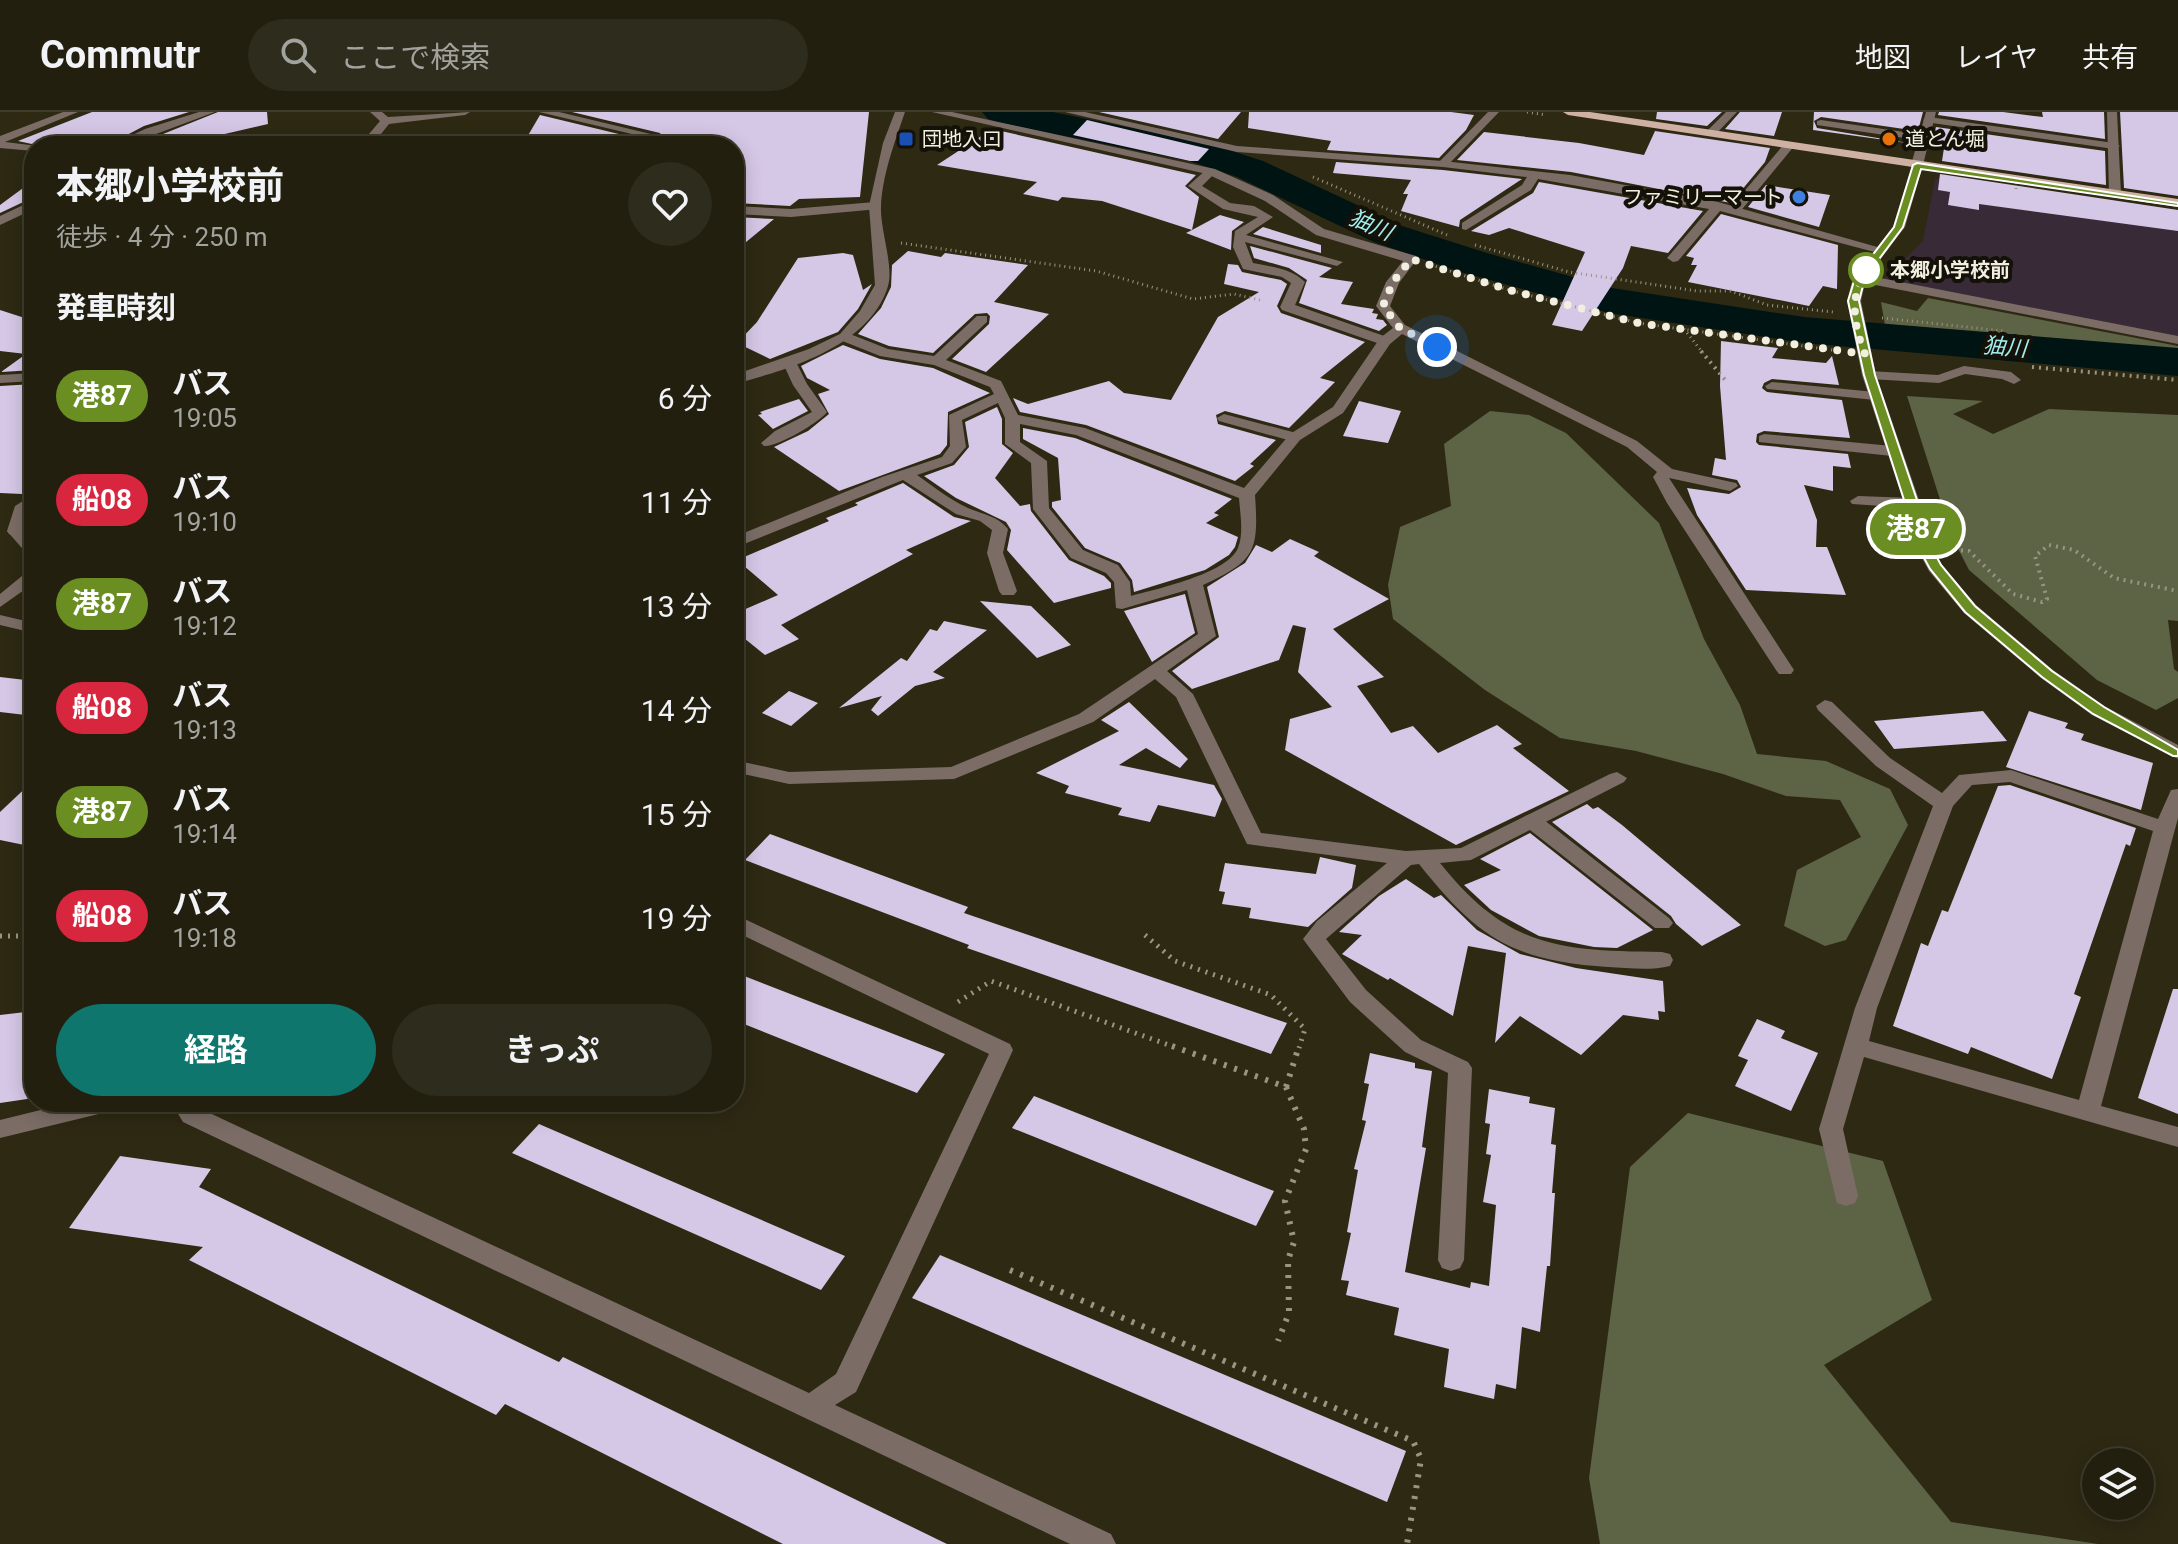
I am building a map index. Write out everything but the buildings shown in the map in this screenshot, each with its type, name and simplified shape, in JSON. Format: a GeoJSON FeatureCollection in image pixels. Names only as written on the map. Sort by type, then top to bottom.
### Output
{"type":"FeatureCollection","features":[{"type":"Feature","properties":{"kind":"main road"},"geometry":{"type":"LineString","coordinates":[[1568,112],[1713,131]]}},
{"type":"Feature","properties":{"kind":"main road"},"geometry":{"type":"LineString","coordinates":[[1618,112],[1789,145],[2178,203]]}},
{"type":"Feature","properties":{"kind":"street"},"geometry":{"type":"LineString","coordinates":[[0,143],[73,112]]}},
{"type":"Feature","properties":{"kind":"street"},"geometry":{"type":"LineString","coordinates":[[138,136],[210,112]]}},
{"type":"Feature","properties":{"kind":"street"},"geometry":{"type":"LineString","coordinates":[[375,112],[386,121]]}},
{"type":"Feature","properties":{"kind":"street"},"geometry":{"type":"LineString","coordinates":[[377,136],[375,134],[386,121],[465,112]]}},
{"type":"Feature","properties":{"kind":"street"},"geometry":{"type":"LineString","coordinates":[[544,112],[653,136]]}},
{"type":"Feature","properties":{"kind":"street"},"geometry":{"type":"LineString","coordinates":[[744,377],[845,337],[866,313],[882,285],[875,206],[889,143],[900,112]]}},
{"type":"Feature","properties":{"kind":"street"},"geometry":{"type":"LineString","coordinates":[[937,112],[1213,170],[1269,198],[1320,232],[1411,259],[1393,282],[1383,306],[1400,328],[1632,444],[1667,472],[1686,479],[1730,486]]}},
{"type":"Feature","properties":{"kind":"street"},"geometry":{"type":"LineString","coordinates":[[1070,112],[1141,122],[1236,150],[1443,164],[1534,175],[1718,206],[1882,250]]}},
{"type":"Feature","properties":{"kind":"street"},"geometry":{"type":"LineString","coordinates":[[1443,164],[1494,112]]}},
{"type":"Feature","properties":{"kind":"street"},"geometry":{"type":"LineString","coordinates":[[1713,131],[1732,112]]}},
{"type":"Feature","properties":{"kind":"street"},"geometry":{"type":"LineString","coordinates":[[2112,112],[2115,194]]}},
{"type":"Feature","properties":{"kind":"street"},"geometry":{"type":"LineString","coordinates":[[2114,146],[1930,116],[1899,227],[1860,278],[1854,301],[1855,318],[1875,396],[1912,503],[1916,532],[1935,567],[1970,609],[2047,674],[2099,711],[2178,753]]}},
{"type":"Feature","properties":{"kind":"street"},"geometry":{"type":"LineString","coordinates":[[1821,123],[1925,138]]}},
{"type":"Feature","properties":{"kind":"street"},"geometry":{"type":"LineString","coordinates":[[0,143],[24,147]]}},
{"type":"Feature","properties":{"kind":"street"},"geometry":{"type":"LineString","coordinates":[[1735,210],[1789,145]]}},
{"type":"Feature","properties":{"kind":"street"},"geometry":{"type":"LineString","coordinates":[[1236,150],[1194,186],[1227,206],[1250,209],[1267,217],[1239,237]]}},
{"type":"Feature","properties":{"kind":"street"},"geometry":{"type":"LineString","coordinates":[[1466,226],[1527,187],[1534,175]]}},
{"type":"Feature","properties":{"kind":"street"},"geometry":{"type":"LineString","coordinates":[[744,211],[791,213],[875,206]]}},
{"type":"Feature","properties":{"kind":"street"},"geometry":{"type":"LineString","coordinates":[[1673,258],[1718,206]]}},
{"type":"Feature","properties":{"kind":"street"},"geometry":{"type":"LineString","coordinates":[[0,221],[24,209]]}},
{"type":"Feature","properties":{"kind":"street"},"geometry":{"type":"LineString","coordinates":[[1239,237],[1337,262]]}},
{"type":"Feature","properties":{"kind":"street"},"geometry":{"type":"LineString","coordinates":[[1239,237],[1239,247],[1248,266],[1286,274],[1298,282],[1287,307],[1385,341]]}},
{"type":"Feature","properties":{"kind":"street"},"geometry":{"type":"LineString","coordinates":[[1860,278],[2178,340]]}},
{"type":"Feature","properties":{"kind":"street"},"geometry":{"type":"LineString","coordinates":[[937,361],[982,319]]}},
{"type":"Feature","properties":{"kind":"street"},"geometry":{"type":"LineString","coordinates":[[845,337],[885,353],[937,361],[996,384],[1012,418],[1013,444],[1039,461],[1041,509],[1077,554],[1112,569],[1122,582],[1122,604],[1194,583],[1236,564],[1250,544],[1247,495],[1295,437],[1338,410],[1385,341],[1400,328]]}},
{"type":"Feature","properties":{"kind":"street"},"geometry":{"type":"LineString","coordinates":[[769,443],[774,436],[815,419],[820,412],[800,385],[789,361]]}},
{"type":"Feature","properties":{"kind":"street"},"geometry":{"type":"LineString","coordinates":[[1869,375],[1939,379],[1964,370],[2006,375],[2014,380]]}},
{"type":"Feature","properties":{"kind":"street"},"geometry":{"type":"LineString","coordinates":[[0,379],[24,378]]}},
{"type":"Feature","properties":{"kind":"street"},"geometry":{"type":"LineString","coordinates":[[1772,386],[1875,396]]}},
{"type":"Feature","properties":{"kind":"street"},"geometry":{"type":"LineString","coordinates":[[744,539],[888,480],[947,460],[958,447],[954,418],[1002,396]]}},
{"type":"Feature","properties":{"kind":"street"},"geometry":{"type":"LineString","coordinates":[[1012,418],[1080,431],[1247,495]]}},
{"type":"Feature","properties":{"kind":"street"},"geometry":{"type":"LineString","coordinates":[[1224,418],[1295,437]]}},
{"type":"Feature","properties":{"kind":"street"},"geometry":{"type":"LineString","coordinates":[[1764,439],[1892,451]]}},
{"type":"Feature","properties":{"kind":"street"},"geometry":{"type":"LineString","coordinates":[[1667,472],[1661,477],[1675,503],[1785,670]]}},
{"type":"Feature","properties":{"kind":"street"},"geometry":{"type":"LineString","coordinates":[[907,476],[962,511],[986,518],[1000,529],[995,553],[1008,591]]}},
{"type":"Feature","properties":{"kind":"street"},"geometry":{"type":"LineString","coordinates":[[1858,501],[1912,503]]}},
{"type":"Feature","properties":{"kind":"street"},"geometry":{"type":"LineString","coordinates":[[24,507],[15,531],[24,540]]}},
{"type":"Feature","properties":{"kind":"street"},"geometry":{"type":"LineString","coordinates":[[0,602],[24,583]]}},
{"type":"Feature","properties":{"kind":"street"},"geometry":{"type":"LineString","coordinates":[[744,768],[789,778],[954,773],[1086,718],[1207,636],[1194,583]]}},
{"type":"Feature","properties":{"kind":"street"},"geometry":{"type":"LineString","coordinates":[[0,620],[24,626]]}},
{"type":"Feature","properties":{"kind":"street"},"geometry":{"type":"LineString","coordinates":[[1156,671],[1184,694],[1254,839],[1415,858],[1464,855],[1617,778]]}},
{"type":"Feature","properties":{"kind":"street"},"geometry":{"type":"LineString","coordinates":[[1825,706],[1883,762],[1944,804]]}},
{"type":"Feature","properties":{"kind":"street"},"geometry":{"type":"LineString","coordinates":[[1846,1196],[1831,1129],[1866,1008],[1944,804],[1966,779],[2011,776],[2164,828]]}},
{"type":"Feature","properties":{"kind":"street"},"geometry":{"type":"LineString","coordinates":[[2088,1111],[2164,828],[2178,795]]}},
{"type":"Feature","properties":{"kind":"street"},"geometry":{"type":"LineString","coordinates":[[1532,821],[1662,923]]}},
{"type":"Feature","properties":{"kind":"street"},"geometry":{"type":"LineString","coordinates":[[1415,858],[1469,910],[1504,936],[1534,948],[1579,959],[1662,960]]}},
{"type":"Feature","properties":{"kind":"street"},"geometry":{"type":"LineString","coordinates":[[1415,858],[1325,926],[1314,939],[1358,996],[1413,1046],[1460,1068],[1451,1260]]}},
{"type":"Feature","properties":{"kind":"street"},"geometry":{"type":"LineString","coordinates":[[744,927],[1002,1050],[846,1383],[810,1407]]}},
{"type":"Feature","properties":{"kind":"street"},"geometry":{"type":"LineString","coordinates":[[1856,1046],[2178,1137]]}},
{"type":"Feature","properties":{"kind":"street"},"geometry":{"type":"LineString","coordinates":[[0,1129],[70,1112]]}},
{"type":"Feature","properties":{"kind":"street"},"geometry":{"type":"LineString","coordinates":[[189,1112],[1101,1544]]}},
{"type":"Feature","properties":{"kind":"path"},"geometry":{"type":"LineString","coordinates":[[1309,175],[1449,236]]}},
{"type":"Feature","properties":{"kind":"path"},"geometry":{"type":"LineString","coordinates":[[2016,189],[2017,175]]}},
{"type":"Feature","properties":{"kind":"path"},"geometry":{"type":"LineString","coordinates":[[1463,241],[1569,272],[1683,289],[1731,291],[1767,305],[1855,318]]}},
{"type":"Feature","properties":{"kind":"path"},"geometry":{"type":"LineString","coordinates":[[880,243],[908,243],[1096,271],[1193,299],[1234,294],[1287,307]]}},
{"type":"Feature","properties":{"kind":"path"},"geometry":{"type":"LineString","coordinates":[[1411,259],[1509,290],[1638,323],[1863,350]]}},
{"type":"Feature","properties":{"kind":"path"},"geometry":{"type":"LineString","coordinates":[[1684,329],[1726,381]]}},
{"type":"Feature","properties":{"kind":"path"},"geometry":{"type":"LineString","coordinates":[[1943,549],[1969,551],[2013,594],[2042,602],[2047,599],[2035,556],[2049,545],[2074,550],[2114,578],[2178,591]]}},
{"type":"Feature","properties":{"kind":"path"},"geometry":{"type":"LineString","coordinates":[[1145,935],[1175,961],[1271,995],[1305,1029],[1286,1087],[1304,1129],[1306,1149],[1285,1201],[1294,1242],[1288,1260],[1289,1313],[1278,1341]]}},
{"type":"Feature","properties":{"kind":"path"},"geometry":{"type":"LineString","coordinates":[[0,936],[24,936]]}},
{"type":"Feature","properties":{"kind":"path"},"geometry":{"type":"LineString","coordinates":[[934,1018],[991,981],[1286,1087]]}},
{"type":"Feature","properties":{"kind":"path"},"geometry":{"type":"LineString","coordinates":[[1010,1270],[1413,1441],[1421,1459],[1407,1544]]}},
{"type":"Feature","properties":{"kind":"shaded area"},"geometry":{"type":"Polygon","coordinates":[[[1952,177],[2178,210],[2178,336],[1882,281],[1923,241],[1935,179],[1952,177]]]}},
{"type":"Feature","properties":{"kind":"green space"},"geometry":{"type":"Polygon","coordinates":[[[1928,298],[2178,346],[2178,355],[2098,349],[2022,338],[1961,339],[1886,331],[1881,302],[1917,311],[1928,298]]]}},
{"type":"Feature","properties":{"kind":"green space"},"geometry":{"type":"Polygon","coordinates":[[[1907,396],[1983,401],[1953,414],[1993,434],[2049,409],[2178,415],[2178,621],[2168,620],[2174,669],[2178,672],[2178,698],[2156,710],[2097,680],[1969,570],[1952,537],[1907,396]]]}},
{"type":"Feature","properties":{"kind":"green space"},"geometry":{"type":"Polygon","coordinates":[[[1490,411],[1529,415],[1566,433],[1659,523],[1704,639],[1740,705],[1757,754],[1826,761],[1890,789],[1908,825],[1846,940],[1825,946],[1784,926],[1797,870],[1861,837],[1840,800],[1786,796],[1723,774],[1636,751],[1560,738],[1485,690],[1393,619],[1388,585],[1400,527],[1451,506],[1444,444],[1490,411]]]}},
{"type":"Feature","properties":{"kind":"green space"},"geometry":{"type":"Polygon","coordinates":[[[1688,1113],[1883,1161],[1932,1300],[1824,1365],[1951,1522],[2098,1544],[1600,1544],[1589,1478],[1630,1167],[1688,1113]]]}},
{"type":"Feature","properties":{"kind":"waterway","name":"㹨川"},"geometry":{"type":"LineString","coordinates":[[1000,112],[1197,152],[1250,169],[1388,234],[1472,262],[1609,300],[1804,330],[2178,362]]}},
{"type":"Feature","properties":{"kind":"bus line","name":"港87"},"geometry":{"type":"LineString","coordinates":[[2178,203],[1917,165],[1899,227],[1860,278],[1854,315],[1892,451],[1912,503],[1916,532],[1935,567],[1970,609],[2047,674],[2099,711],[2178,753]]}},
{"type":"Feature","properties":{"kind":"place","name":"団地入口"},"geometry":{"type":"Point","coordinates":[906,139]}},
{"type":"Feature","properties":{"kind":"place","name":"道とん堀"},"geometry":{"type":"Point","coordinates":[1889,139]}},
{"type":"Feature","properties":{"kind":"place","name":"ファミリーマート"},"geometry":{"type":"Point","coordinates":[1799,197]}},
{"type":"Feature","properties":{"kind":"place","name":"本郷小学校前"},"geometry":{"type":"Point","coordinates":[1866,270]}},
{"type":"Feature","properties":{"kind":"route"},"geometry":{"type":"LineString","coordinates":[[1437,347],[1400,328],[1383,306],[1393,282],[1411,259],[1509,290],[1638,323],[1865,354],[1854,315],[1854,301],[1860,278],[1871,264],[1866,270]]}}]}
